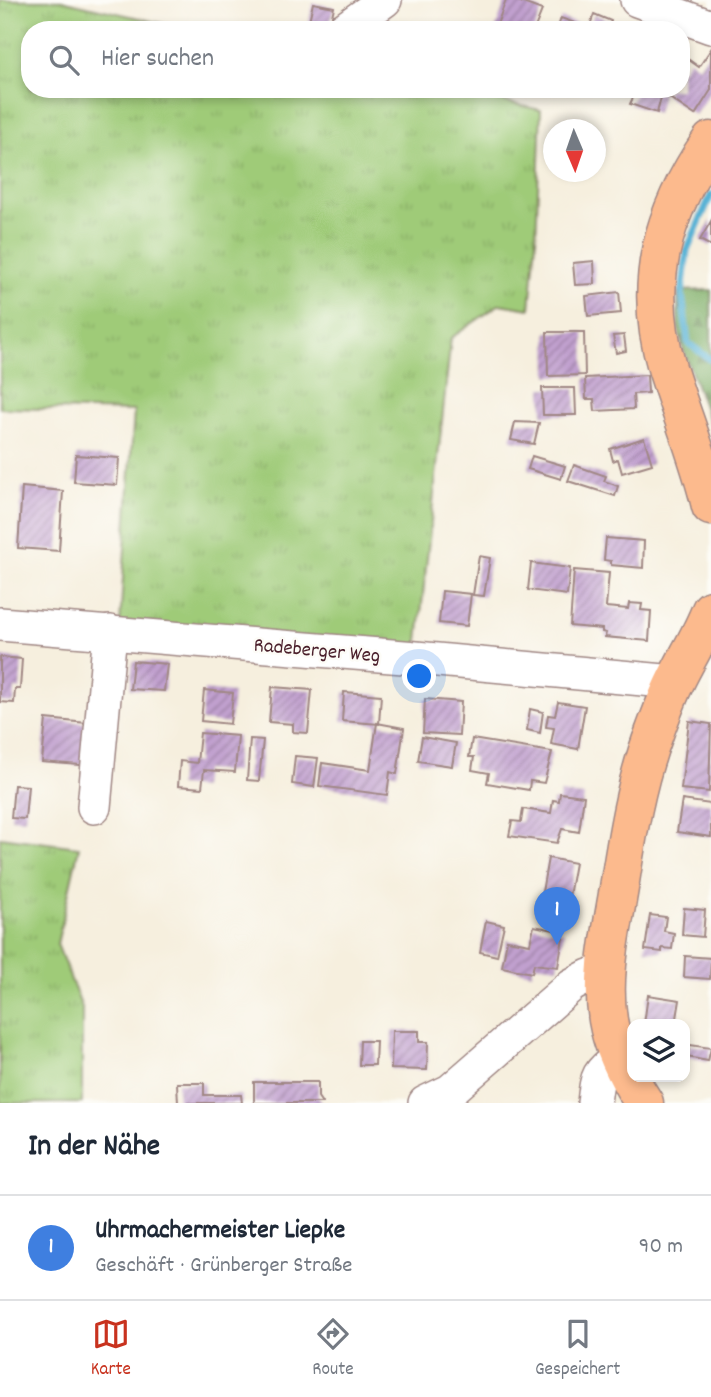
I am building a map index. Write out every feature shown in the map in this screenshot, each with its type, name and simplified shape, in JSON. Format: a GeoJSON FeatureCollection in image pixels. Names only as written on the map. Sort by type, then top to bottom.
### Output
{"type":"FeatureCollection","features":[{"type":"Feature","properties":{"kind":"main road"},"geometry":{"type":"LineString","coordinates":[[711,141],[692,169],[674,207],[662,242],[656,272],[655,307],[667,368],[711,506]]}},
{"type":"Feature","properties":{"kind":"main road"},"geometry":{"type":"LineString","coordinates":[[644,1103],[619,1058],[608,1022],[606,970],[630,822],[653,735],[675,682],[701,637],[711,610]]}},
{"type":"Feature","properties":{"kind":"street"},"geometry":{"type":"LineString","coordinates":[[356,21],[385,0]]}},
{"type":"Feature","properties":{"kind":"street"},"geometry":{"type":"LineString","coordinates":[[637,0],[711,27]]}},
{"type":"Feature","properties":{"kind":"street","name":"Radeberger Weg"},"geometry":{"type":"LineString","coordinates":[[0,624],[675,682]]}},
{"type":"Feature","properties":{"kind":"street"},"geometry":{"type":"LineString","coordinates":[[94,807],[110,632]]}},
{"type":"Feature","properties":{"kind":"street"},"geometry":{"type":"LineString","coordinates":[[425,1103],[450,1091],[572,985],[606,970]]}},
{"type":"Feature","properties":{"kind":"street"},"geometry":{"type":"LineString","coordinates":[[594,1103],[597,1076],[619,1058]]}},
{"type":"Feature","properties":{"kind":"green space"},"geometry":{"type":"Polygon","coordinates":[[[0,0],[61,0],[152,21],[21,21],[21,98],[489,98],[541,110],[536,241],[530,309],[500,304],[451,338],[417,650],[120,624],[134,411],[0,408],[0,0]]]}},
{"type":"Feature","properties":{"kind":"green space"},"geometry":{"type":"Polygon","coordinates":[[[711,290],[711,426],[682,346],[678,326],[678,291],[711,290]]]}},
{"type":"Feature","properties":{"kind":"green space"},"geometry":{"type":"Polygon","coordinates":[[[0,837],[79,847],[57,944],[82,1008],[82,1103],[0,1103],[0,837]]]}},
{"type":"Feature","properties":{"kind":"building"},"geometry":{"type":"Polygon","coordinates":[[[506,0],[515,0],[542,10],[538,21],[498,21],[506,0]]]}},
{"type":"Feature","properties":{"kind":"building"},"geometry":{"type":"Polygon","coordinates":[[[313,3],[334,7],[331,21],[309,21],[313,3]]]}},
{"type":"Feature","properties":{"kind":"building"},"geometry":{"type":"Polygon","coordinates":[[[594,14],[611,21],[592,21],[594,14]]]}},
{"type":"Feature","properties":{"kind":"building"},"geometry":{"type":"Polygon","coordinates":[[[711,49],[711,90],[695,115],[670,98],[690,98],[690,61],[699,67],[711,49]]]}},
{"type":"Feature","properties":{"kind":"building"},"geometry":{"type":"Polygon","coordinates":[[[633,98],[661,98],[657,113],[630,104],[633,98]]]}},
{"type":"Feature","properties":{"kind":"building"},"geometry":{"type":"Polygon","coordinates":[[[711,221],[711,246],[700,240],[711,221]]]}},
{"type":"Feature","properties":{"kind":"building"},"geometry":{"type":"Polygon","coordinates":[[[594,261],[595,284],[575,285],[573,263],[594,261]]]}},
{"type":"Feature","properties":{"kind":"building"},"geometry":{"type":"Polygon","coordinates":[[[619,292],[621,313],[588,316],[586,296],[619,292]]]}},
{"type":"Feature","properties":{"kind":"building"},"geometry":{"type":"Polygon","coordinates":[[[547,332],[584,332],[585,375],[548,376],[547,332]]]}},
{"type":"Feature","properties":{"kind":"building"},"geometry":{"type":"Polygon","coordinates":[[[624,335],[626,351],[616,353],[613,336],[624,335]]]}},
{"type":"Feature","properties":{"kind":"building"},"geometry":{"type":"Polygon","coordinates":[[[647,375],[648,393],[633,394],[634,409],[595,411],[594,399],[586,399],[585,378],[647,375]]]}},
{"type":"Feature","properties":{"kind":"building"},"geometry":{"type":"Polygon","coordinates":[[[542,388],[575,388],[576,415],[543,415],[542,388]]]}},
{"type":"Feature","properties":{"kind":"building"},"geometry":{"type":"Polygon","coordinates":[[[515,422],[539,423],[534,444],[511,440],[515,422]]]}},
{"type":"Feature","properties":{"kind":"building"},"geometry":{"type":"Polygon","coordinates":[[[644,438],[652,464],[622,473],[618,459],[613,461],[610,449],[644,438]]]}},
{"type":"Feature","properties":{"kind":"building"},"geometry":{"type":"Polygon","coordinates":[[[76,455],[119,458],[117,485],[74,482],[76,455]]]}},
{"type":"Feature","properties":{"kind":"building"},"geometry":{"type":"Polygon","coordinates":[[[532,456],[565,466],[561,479],[528,469],[532,456]]]}},
{"type":"Feature","properties":{"kind":"building"},"geometry":{"type":"Polygon","coordinates":[[[574,465],[606,476],[604,481],[618,486],[615,496],[568,481],[574,465]]]}},
{"type":"Feature","properties":{"kind":"building"},"geometry":{"type":"Polygon","coordinates":[[[22,487],[63,491],[59,551],[18,548],[22,487]]]}},
{"type":"Feature","properties":{"kind":"building"},"geometry":{"type":"Polygon","coordinates":[[[606,538],[644,541],[643,568],[611,565],[611,561],[604,560],[606,538]]]}},
{"type":"Feature","properties":{"kind":"building"},"geometry":{"type":"Polygon","coordinates":[[[479,556],[490,558],[484,596],[473,595],[479,556]]]}},
{"type":"Feature","properties":{"kind":"building"},"geometry":{"type":"Polygon","coordinates":[[[531,563],[570,568],[567,595],[528,590],[531,563]]]}},
{"type":"Feature","properties":{"kind":"building"},"geometry":{"type":"Polygon","coordinates":[[[574,570],[609,573],[606,607],[628,609],[629,603],[642,604],[641,610],[651,611],[649,641],[605,637],[606,633],[602,632],[602,629],[570,626],[574,570]]]}},
{"type":"Feature","properties":{"kind":"building"},"geometry":{"type":"Polygon","coordinates":[[[442,591],[471,594],[467,626],[439,623],[442,591]]]}},
{"type":"Feature","properties":{"kind":"building"},"geometry":{"type":"Polygon","coordinates":[[[0,657],[22,659],[20,689],[15,689],[14,703],[0,702],[0,657]]]}},
{"type":"Feature","properties":{"kind":"building"},"geometry":{"type":"Polygon","coordinates":[[[133,661],[167,664],[164,691],[130,689],[133,661]]]}},
{"type":"Feature","properties":{"kind":"building"},"geometry":{"type":"Polygon","coordinates":[[[272,687],[312,690],[308,733],[293,732],[293,724],[269,722],[272,687]]]}},
{"type":"Feature","properties":{"kind":"building"},"geometry":{"type":"Polygon","coordinates":[[[204,690],[233,693],[230,724],[201,721],[204,690]]]}},
{"type":"Feature","properties":{"kind":"building"},"geometry":{"type":"Polygon","coordinates":[[[344,692],[381,695],[379,724],[342,721],[344,692]]]}},
{"type":"Feature","properties":{"kind":"building"},"geometry":{"type":"Polygon","coordinates":[[[425,699],[461,702],[459,735],[423,733],[425,699]]]}},
{"type":"Feature","properties":{"kind":"building"},"geometry":{"type":"Polygon","coordinates":[[[558,702],[585,706],[578,749],[551,744],[554,728],[546,727],[548,715],[555,716],[558,702]]]}},
{"type":"Feature","properties":{"kind":"building"},"geometry":{"type":"Polygon","coordinates":[[[530,709],[543,712],[540,733],[527,730],[530,709]]]}},
{"type":"Feature","properties":{"kind":"building"},"geometry":{"type":"Polygon","coordinates":[[[46,719],[97,724],[93,766],[42,762],[46,719]]]}},
{"type":"Feature","properties":{"kind":"building"},"geometry":{"type":"Polygon","coordinates":[[[689,721],[711,724],[709,792],[681,789],[689,721]]]}},
{"type":"Feature","properties":{"kind":"building"},"geometry":{"type":"Polygon","coordinates":[[[377,723],[404,728],[397,774],[390,772],[387,795],[319,786],[322,763],[370,770],[377,723]]]}},
{"type":"Feature","properties":{"kind":"building"},"geometry":{"type":"Polygon","coordinates":[[[200,733],[238,736],[235,772],[204,770],[202,788],[178,786],[180,761],[197,763],[200,733]]]}},
{"type":"Feature","properties":{"kind":"building"},"geometry":{"type":"Polygon","coordinates":[[[422,737],[456,743],[452,766],[418,761],[422,737]]]}},
{"type":"Feature","properties":{"kind":"building"},"geometry":{"type":"Polygon","coordinates":[[[250,739],[263,740],[259,781],[247,780],[250,739]]]}},
{"type":"Feature","properties":{"kind":"building"},"geometry":{"type":"Polygon","coordinates":[[[472,739],[552,752],[544,783],[530,781],[529,790],[487,783],[489,773],[472,770],[474,757],[469,757],[472,739]]]}},
{"type":"Feature","properties":{"kind":"building"},"geometry":{"type":"Polygon","coordinates":[[[295,756],[318,758],[314,787],[292,784],[295,756]]]}},
{"type":"Feature","properties":{"kind":"building"},"geometry":{"type":"Polygon","coordinates":[[[14,785],[28,786],[25,819],[11,818],[14,785]]]}},
{"type":"Feature","properties":{"kind":"building"},"geometry":{"type":"Polygon","coordinates":[[[560,793],[584,796],[579,832],[562,829],[557,843],[509,836],[512,821],[521,822],[523,809],[551,813],[553,800],[559,801],[560,793]]]}},
{"type":"Feature","properties":{"kind":"building"},"geometry":{"type":"Polygon","coordinates":[[[682,800],[711,804],[711,837],[677,832],[682,800]]]}},
{"type":"Feature","properties":{"kind":"building"},"geometry":{"type":"Polygon","coordinates":[[[548,858],[575,863],[569,896],[542,892],[548,858]]]}},
{"type":"Feature","properties":{"kind":"building"},"geometry":{"type":"Polygon","coordinates":[[[684,908],[705,910],[703,937],[682,935],[684,908]]]}},
{"type":"Feature","properties":{"kind":"building"},"geometry":{"type":"Polygon","coordinates":[[[650,915],[666,917],[664,931],[674,933],[672,949],[662,948],[662,952],[645,950],[650,915]]]}},
{"type":"Feature","properties":{"kind":"building"},"geometry":{"type":"Polygon","coordinates":[[[486,921],[504,925],[497,956],[480,952],[486,921]]]}},
{"type":"Feature","properties":{"kind":"building"},"geometry":{"type":"Polygon","coordinates":[[[534,926],[564,932],[558,967],[534,964],[532,973],[502,967],[507,940],[530,944],[534,926]]]}},
{"type":"Feature","properties":{"kind":"building"},"geometry":{"type":"Polygon","coordinates":[[[685,956],[711,958],[710,979],[684,977],[685,956]]]}},
{"type":"Feature","properties":{"kind":"building"},"geometry":{"type":"Polygon","coordinates":[[[648,995],[680,1000],[677,1019],[645,1019],[648,995]]]}},
{"type":"Feature","properties":{"kind":"building"},"geometry":{"type":"Polygon","coordinates":[[[392,1031],[419,1031],[419,1042],[428,1042],[427,1070],[391,1069],[392,1031]]]}},
{"type":"Feature","properties":{"kind":"building"},"geometry":{"type":"Polygon","coordinates":[[[360,1041],[376,1041],[375,1065],[359,1065],[360,1041]]]}},
{"type":"Feature","properties":{"kind":"building"},"geometry":{"type":"Polygon","coordinates":[[[690,1045],[711,1048],[708,1061],[690,1058],[690,1045]]]}},
{"type":"Feature","properties":{"kind":"building"},"geometry":{"type":"Polygon","coordinates":[[[254,1082],[318,1082],[318,1097],[322,1103],[254,1103],[254,1082]]]}},
{"type":"Feature","properties":{"kind":"building"},"geometry":{"type":"Polygon","coordinates":[[[177,1083],[204,1083],[204,1095],[241,1095],[242,1103],[178,1103],[177,1083]]]}},
{"type":"Feature","properties":{"kind":"waterway"},"geometry":{"type":"LineString","coordinates":[[711,195],[687,250],[682,294],[688,343],[711,360]]}},
{"type":"Feature","properties":{"kind":"place","name":"Uhrmachermeister Liepke"},"geometry":{"type":"Point","coordinates":[557,945]}}]}
